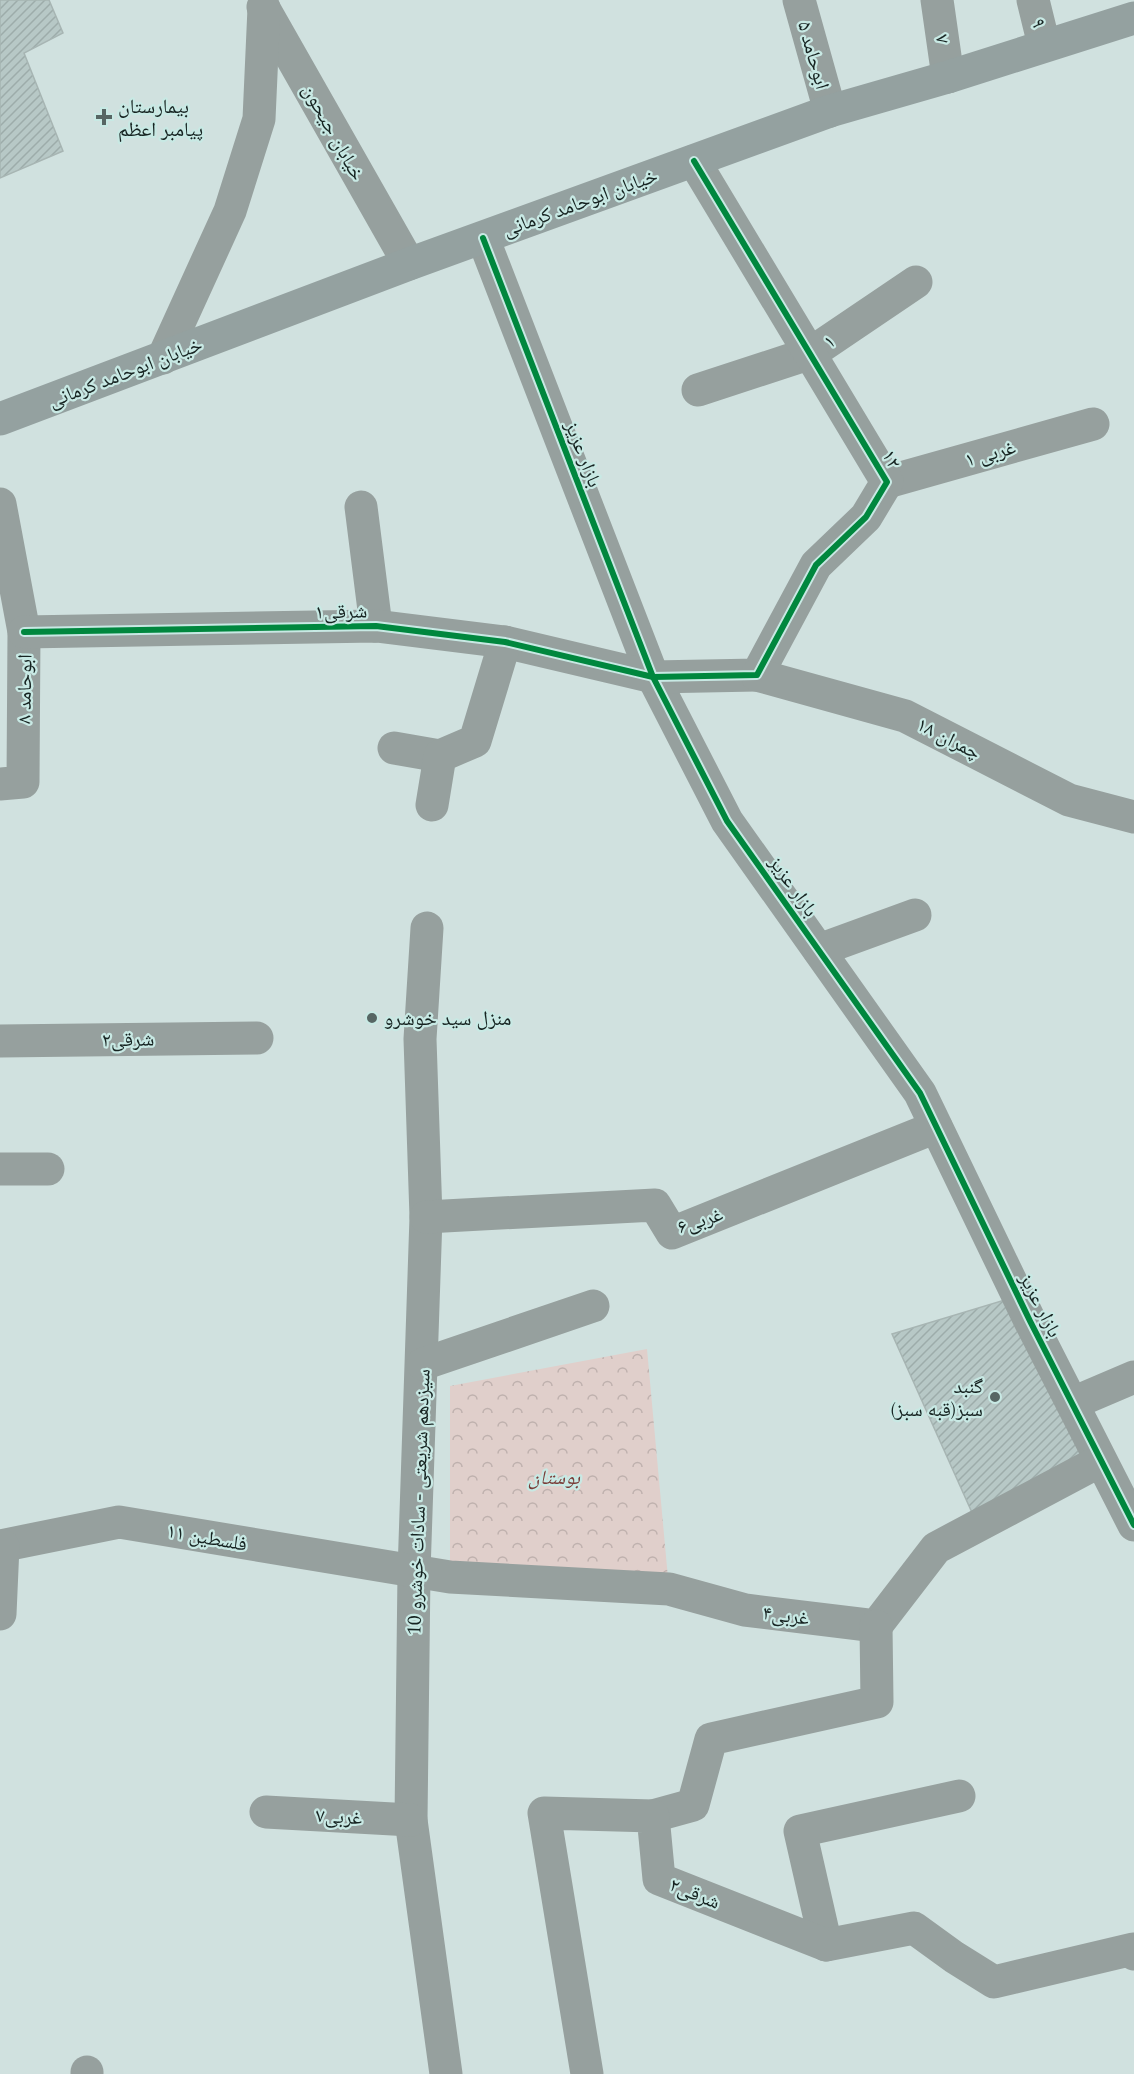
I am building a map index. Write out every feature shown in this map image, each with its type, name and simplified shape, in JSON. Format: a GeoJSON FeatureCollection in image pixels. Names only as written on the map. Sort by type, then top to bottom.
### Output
{"type":"FeatureCollection","features":[{"type":"Feature","properties":{"kind":"main road","name":"خیابان ابوحامد کرمانی"},"geometry":{"type":"LineString","coordinates":[[0,419],[409,264],[830,111],[948,77],[1134,18]]}},
{"type":"Feature","properties":{"kind":"street","name":"ابوحامد ۵"},"geometry":{"type":"LineString","coordinates":[[799,0],[830,111]]}},
{"type":"Feature","properties":{"kind":"street","name":"۷"},"geometry":{"type":"LineString","coordinates":[[937,0],[948,77]]}},
{"type":"Feature","properties":{"kind":"street","name":"۹"},"geometry":{"type":"LineString","coordinates":[[1034,0],[1044,45]]}},
{"type":"Feature","properties":{"kind":"street","name":"خیابان جیحون"},"geometry":{"type":"LineString","coordinates":[[262,4],[409,264]]}},
{"type":"Feature","properties":{"kind":"street"},"geometry":{"type":"LineString","coordinates":[[163,358],[230,211],[259,119],[262,4]]}},
{"type":"Feature","properties":{"kind":"street","name":"۱۲"},"geometry":{"type":"LineString","coordinates":[[694,161],[812,353],[887,482],[866,517],[816,565],[757,675]]}},
{"type":"Feature","properties":{"kind":"street","name":"بازار عزیز"},"geometry":{"type":"LineString","coordinates":[[483,238],[653,677],[728,821],[920,1093],[1100,1461],[1134,1525]]}},
{"type":"Feature","properties":{"kind":"street","name":"۱"},"geometry":{"type":"LineString","coordinates":[[698,390],[812,353],[916,282]]}},
{"type":"Feature","properties":{"kind":"street","name":"۱ غربی"},"geometry":{"type":"LineString","coordinates":[[887,482],[1094,424]]}},
{"type":"Feature","properties":{"kind":"street"},"geometry":{"type":"LineString","coordinates":[[361,507],[376,626]]}},
{"type":"Feature","properties":{"kind":"street","name":"ابوحامد ۸"},"geometry":{"type":"LineString","coordinates":[[0,784],[23,782],[24,632],[1,517]]}},
{"type":"Feature","properties":{"kind":"street","name":"شرقی۱"},"geometry":{"type":"LineString","coordinates":[[24,632],[376,626],[505,642],[653,677]]}},
{"type":"Feature","properties":{"kind":"street"},"geometry":{"type":"LineString","coordinates":[[394,748],[440,756],[475,741],[505,642]]}},
{"type":"Feature","properties":{"kind":"street"},"geometry":{"type":"LineString","coordinates":[[653,677],[757,675]]}},
{"type":"Feature","properties":{"kind":"street","name":"چمران ۱۸"},"geometry":{"type":"LineString","coordinates":[[757,675],[905,716],[1069,800],[1134,817]]}},
{"type":"Feature","properties":{"kind":"street"},"geometry":{"type":"LineString","coordinates":[[432,805],[440,756]]}},
{"type":"Feature","properties":{"kind":"street"},"geometry":{"type":"LineString","coordinates":[[819,950],[915,915]]}},
{"type":"Feature","properties":{"kind":"street","name":"سیزدهم شریعتی - سادات خوشرو 10"},"geometry":{"type":"LineString","coordinates":[[427,928],[420,1039],[426,1217],[423,1364],[414,1572],[411,1820],[446,2074]]}},
{"type":"Feature","properties":{"kind":"street","name":"شرقی۲"},"geometry":{"type":"LineString","coordinates":[[0,1041],[257,1038]]}},
{"type":"Feature","properties":{"kind":"street","name":"غربی۶"},"geometry":{"type":"LineString","coordinates":[[426,1217],[654,1205],[672,1233],[936,1127]]}},
{"type":"Feature","properties":{"kind":"street"},"geometry":{"type":"LineString","coordinates":[[0,1169],[48,1169]]}},
{"type":"Feature","properties":{"kind":"street"},"geometry":{"type":"LineString","coordinates":[[423,1364],[593,1306]]}},
{"type":"Feature","properties":{"kind":"street"},"geometry":{"type":"LineString","coordinates":[[1073,1403],[1134,1377]]}},
{"type":"Feature","properties":{"kind":"street"},"geometry":{"type":"LineString","coordinates":[[587,2074],[544,1813],[653,1816],[693,1805],[711,1739],[877,1702],[876,1626],[936,1548],[1100,1461]]}},
{"type":"Feature","properties":{"kind":"street","name":"فلسطین ۱۱"},"geometry":{"type":"LineString","coordinates":[[2,1546],[119,1522],[414,1572]]}},
{"type":"Feature","properties":{"kind":"street"},"geometry":{"type":"LineString","coordinates":[[0,1614],[2,1546]]}},
{"type":"Feature","properties":{"kind":"street","name":"غربی۴"},"geometry":{"type":"LineString","coordinates":[[414,1572],[450,1577],[669,1589],[745,1610],[876,1626]]}},
{"type":"Feature","properties":{"kind":"street"},"geometry":{"type":"LineString","coordinates":[[959,1796],[800,1831],[826,1945],[914,1928],[994,1982],[1133,1949],[1134,1954]]}},
{"type":"Feature","properties":{"kind":"street","name":"غربی۷"},"geometry":{"type":"LineString","coordinates":[[266,1812],[411,1820]]}},
{"type":"Feature","properties":{"kind":"street","name":"شرقی۲"},"geometry":{"type":"LineString","coordinates":[[653,1816],[659,1879],[826,1945]]}},
{"type":"Feature","properties":{"kind":"green space","name":"بوستان"},"geometry":{"type":"Polygon","coordinates":[[[647,1349],[669,1589],[450,1577],[450,1386],[647,1349]]]}},
{"type":"Feature","properties":{"kind":"building"},"geometry":{"type":"Polygon","coordinates":[[[0,0],[49,0],[63,33],[24,53],[63,151],[0,178],[0,0]]]}},
{"type":"Feature","properties":{"kind":"building","name":"گنبد سبز(قبه سبز)"},"geometry":{"type":"Polygon","coordinates":[[[1018,1296],[1100,1461],[978,1526],[892,1334],[1018,1296]]]}},
{"type":"Feature","properties":{"kind":"cycle path"},"geometry":{"type":"LineString","coordinates":[[24,632],[376,626],[505,642],[653,677],[757,675],[816,565],[866,517],[887,482],[694,161]]}},
{"type":"Feature","properties":{"kind":"cycle path"},"geometry":{"type":"LineString","coordinates":[[483,238],[653,677],[727,821],[920,1093],[1030,1321],[1134,1525]]}},
{"type":"Feature","properties":{"kind":"place","name":"بیمارستان پیامبر اعظم"},"geometry":{"type":"Point","coordinates":[104,117]}},
{"type":"Feature","properties":{"kind":"place","name":"منزل سید خوشرو"},"geometry":{"type":"Point","coordinates":[372,1018]}},
{"type":"Feature","properties":{"kind":"place","name":"گنبد سبز(قبه سبز)"},"geometry":{"type":"Point","coordinates":[995,1397]}}]}
